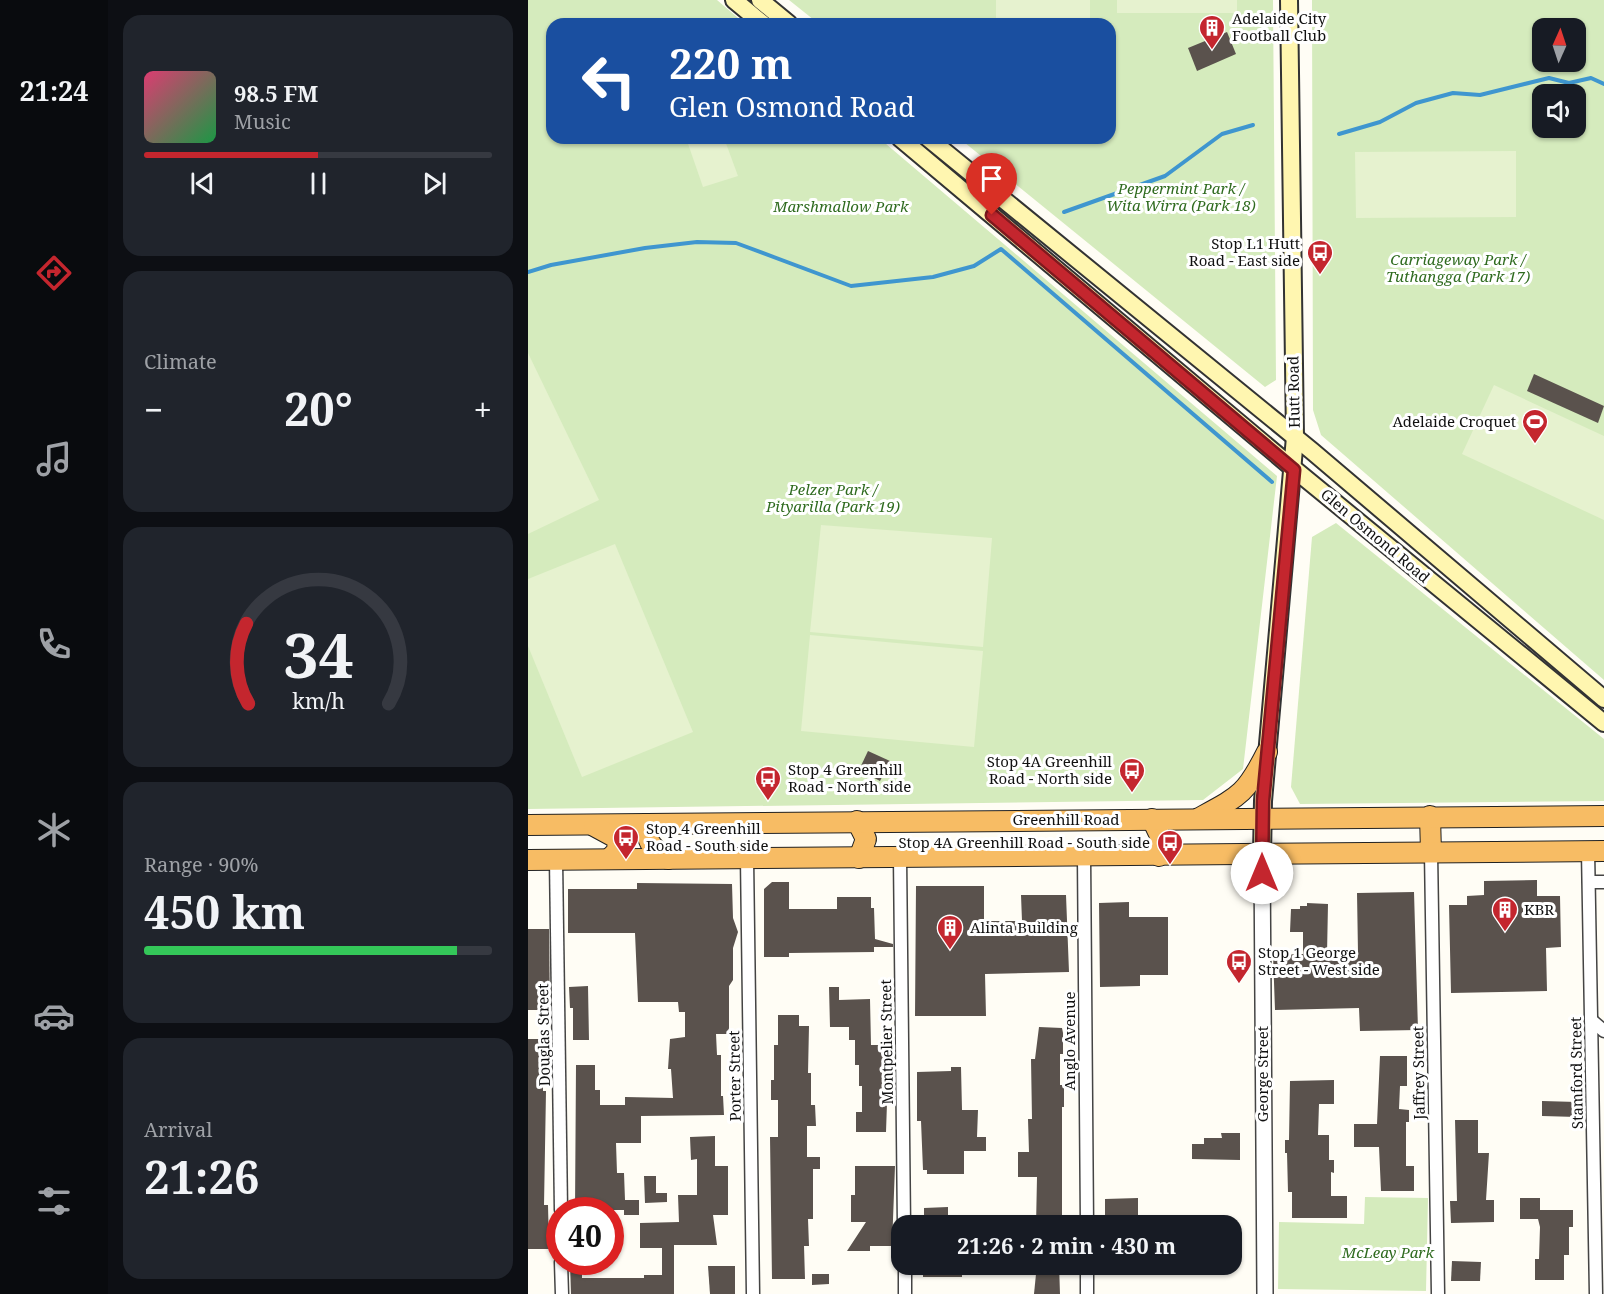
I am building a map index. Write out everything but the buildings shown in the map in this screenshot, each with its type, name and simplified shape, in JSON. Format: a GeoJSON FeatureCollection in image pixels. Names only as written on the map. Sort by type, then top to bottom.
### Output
{"type":"FeatureCollection","features":[{"type":"Feature","properties":{"kind":"highway"},"geometry":{"type":"LineString","coordinates":[[1197,819],[1234,799],[1251,785],[1268,752]]}},
{"type":"Feature","properties":{"kind":"highway"},"geometry":{"type":"LineString","coordinates":[[1430,816],[1431,852]]}},
{"type":"Feature","properties":{"kind":"highway","name":"Greenhill Road"},"geometry":{"type":"LineString","coordinates":[[528,825],[1604,816]]}},
{"type":"Feature","properties":{"kind":"highway"},"geometry":{"type":"LineString","coordinates":[[1152,819],[1161,838],[1159,856]]}},
{"type":"Feature","properties":{"kind":"highway"},"geometry":{"type":"LineString","coordinates":[[857,821],[866,839],[859,858]]}},
{"type":"Feature","properties":{"kind":"highway"},"geometry":{"type":"LineString","coordinates":[[651,824],[646,833],[647,839],[668,859]]}},
{"type":"Feature","properties":{"kind":"highway"},"geometry":{"type":"LineString","coordinates":[[591,825],[618,838],[617,851],[609,859]]}},
{"type":"Feature","properties":{"kind":"highway"},"geometry":{"type":"LineString","coordinates":[[528,860],[1596,851]]}},
{"type":"Feature","properties":{"kind":"main road"},"geometry":{"type":"LineString","coordinates":[[734,0],[756,18]]}},
{"type":"Feature","properties":{"kind":"main road"},"geometry":{"type":"LineString","coordinates":[[760,0],[782,18]]}},
{"type":"Feature","properties":{"kind":"main road","name":"Hutt Road"},"geometry":{"type":"LineString","coordinates":[[1262,855],[1262,818],[1294,470],[1289,0]]}},
{"type":"Feature","properties":{"kind":"main road","name":"Glen Osmond Road"},"geometry":{"type":"LineString","coordinates":[[907,144],[1294,470],[1604,723]]}},
{"type":"Feature","properties":{"kind":"main road","name":"Glen Osmond Road"},"geometry":{"type":"LineString","coordinates":[[935,144],[1295,437],[1604,699]]}},
{"type":"Feature","properties":{"kind":"main road"},"geometry":{"type":"LineString","coordinates":[[956,185],[969,171]]}},
{"type":"Feature","properties":{"kind":"street","name":"Stamford Street"},"geometry":{"type":"LineString","coordinates":[[1596,851],[1588,882],[1600,1271],[1596,1294]]}},
{"type":"Feature","properties":{"kind":"street","name":"Jaffrey Street"},"geometry":{"type":"LineString","coordinates":[[1431,852],[1438,1294]]}},
{"type":"Feature","properties":{"kind":"street","name":"George Street"},"geometry":{"type":"LineString","coordinates":[[1262,855],[1265,1294]]}},
{"type":"Feature","properties":{"kind":"street","name":"Anglo Avenue"},"geometry":{"type":"LineString","coordinates":[[1084,856],[1087,1215]]}},
{"type":"Feature","properties":{"kind":"street","name":"Montpelier Street"},"geometry":{"type":"LineString","coordinates":[[900,857],[904,1215]]}},
{"type":"Feature","properties":{"kind":"street","name":"Porter Street"},"geometry":{"type":"LineString","coordinates":[[747,858],[753,1294]]}},
{"type":"Feature","properties":{"kind":"street","name":"Douglas Street"},"geometry":{"type":"LineString","coordinates":[[556,860],[561,1197]]}},
{"type":"Feature","properties":{"kind":"street"},"geometry":{"type":"LineString","coordinates":[[1588,882],[1604,882]]}},
{"type":"Feature","properties":{"kind":"street"},"geometry":{"type":"LineString","coordinates":[[1591,1020],[1604,1031]]}},
{"type":"Feature","properties":{"kind":"street"},"geometry":{"type":"LineString","coordinates":[[561,1275],[562,1294]]}},
{"type":"Feature","properties":{"kind":"street"},"geometry":{"type":"LineString","coordinates":[[905,1275],[905,1294]]}},
{"type":"Feature","properties":{"kind":"street"},"geometry":{"type":"LineString","coordinates":[[1087,1275],[1087,1294]]}},
{"type":"Feature","properties":{"kind":"green space","name":"Pelzer Park / Pityarilla (Park 19)"},"geometry":{"type":"Polygon","coordinates":[[[528,0],[717,0],[738,18],[546,18],[546,144],[886,144],[1277,476],[1243,769],[1203,800],[528,809],[528,0]]]}},
{"type":"Feature","properties":{"kind":"green space","name":"Peppermint Park / Wita Wirra (Park 18)"},"geometry":{"type":"Polygon","coordinates":[[[789,0],[1273,0],[1276,380],[1265,387],[966,144],[1116,144],[1116,18],[812,18],[789,0]]]}},
{"type":"Feature","properties":{"kind":"green space"},"geometry":{"type":"Polygon","coordinates":[[[996,0],[1090,0],[1090,18],[996,18],[996,0]]]}},
{"type":"Feature","properties":{"kind":"green space"},"geometry":{"type":"Polygon","coordinates":[[[1117,0],[1237,0],[1237,13],[1117,13],[1117,0]]]}},
{"type":"Feature","properties":{"kind":"green space","name":"Carriageway Park / Tuthangga (Park 17)"},"geometry":{"type":"Polygon","coordinates":[[[1312,0],[1604,0],[1604,680],[1321,435],[1313,410],[1312,0]]]}},
{"type":"Feature","properties":{"kind":"green space"},"geometry":{"type":"Polygon","coordinates":[[[688,144],[726,144],[738,176],[703,187],[688,144]]]}},
{"type":"Feature","properties":{"kind":"green space"},"geometry":{"type":"Polygon","coordinates":[[[1516,151],[1516,217],[1356,218],[1355,152],[1516,151]]]}},
{"type":"Feature","properties":{"kind":"green space"},"geometry":{"type":"Polygon","coordinates":[[[528,353],[599,500],[528,534],[528,353]]]}},
{"type":"Feature","properties":{"kind":"green space","name":"Adelaide Croquet"},"geometry":{"type":"Polygon","coordinates":[[[1494,385],[1604,436],[1604,520],[1462,454],[1494,385]]]}},
{"type":"Feature","properties":{"kind":"green space"},"geometry":{"type":"Polygon","coordinates":[[[1336,523],[1604,739],[1604,801],[1300,804],[1291,787],[1312,537],[1336,523]]]}},
{"type":"Feature","properties":{"kind":"green space"},"geometry":{"type":"Polygon","coordinates":[[[821,525],[992,538],[983,647],[810,632],[821,525]]]}},
{"type":"Feature","properties":{"kind":"green space"},"geometry":{"type":"Polygon","coordinates":[[[615,544],[693,732],[582,777],[528,646],[528,579],[615,544]]]}},
{"type":"Feature","properties":{"kind":"green space"},"geometry":{"type":"Polygon","coordinates":[[[810,635],[983,651],[974,747],[801,731],[810,635]]]}},
{"type":"Feature","properties":{"kind":"green space","name":"McLeay Park"},"geometry":{"type":"Polygon","coordinates":[[[1365,1197],[1428,1198],[1426,1291],[1278,1289],[1279,1222],[1364,1224],[1365,1197]]]}},
{"type":"Feature","properties":{"kind":"waterway"},"geometry":{"type":"LineString","coordinates":[[1339,134],[1380,122],[1416,103],[1453,93],[1480,95],[1549,78],[1569,83],[1591,78],[1604,84]]}},
{"type":"Feature","properties":{"kind":"waterway"},"geometry":{"type":"LineString","coordinates":[[1064,212],[1165,176],[1222,134],[1253,125]]}},
{"type":"Feature","properties":{"kind":"waterway"},"geometry":{"type":"LineString","coordinates":[[528,272],[551,265],[645,248],[697,242],[736,243],[851,286],[933,277],[974,266],[1001,249],[1272,482]]}},
{"type":"Feature","properties":{"kind":"place","name":"Adelaide City Football Club"},"geometry":{"type":"Point","coordinates":[1212,51]}},
{"type":"Feature","properties":{"kind":"place","name":"Stop L1 Hutt Road - East side"},"geometry":{"type":"Point","coordinates":[1320,276]}},
{"type":"Feature","properties":{"kind":"place","name":"Adelaide Croquet"},"geometry":{"type":"Point","coordinates":[1535,445]}},
{"type":"Feature","properties":{"kind":"place","name":"Stop 4A Greenhill Road - North side"},"geometry":{"type":"Point","coordinates":[1132,794]}},
{"type":"Feature","properties":{"kind":"place","name":"Stop 4 Greenhill Road - North side"},"geometry":{"type":"Point","coordinates":[768,802]}},
{"type":"Feature","properties":{"kind":"place","name":"Stop 4 Greenhill Road - South side"},"geometry":{"type":"Point","coordinates":[626,861]}},
{"type":"Feature","properties":{"kind":"place","name":"Stop 4A Greenhill Road - South side"},"geometry":{"type":"Point","coordinates":[1170,866]}},
{"type":"Feature","properties":{"kind":"place","name":"KBR"},"geometry":{"type":"Point","coordinates":[1505,933]}},
{"type":"Feature","properties":{"kind":"place","name":"Alinta Building"},"geometry":{"type":"Point","coordinates":[950,951]}},
{"type":"Feature","properties":{"kind":"place","name":"Stop 1 George Street - West side"},"geometry":{"type":"Point","coordinates":[1239,985]}},
{"type":"Feature","properties":{"kind":"route"},"geometry":{"type":"LineString","coordinates":[[992,215],[1294,470],[1263,801],[1262,873]]}},
{"type":"Feature","properties":{"kind":"park label","name":"Marshmallow Park"},"geometry":{"type":"Point","coordinates":[841,207]}}]}
